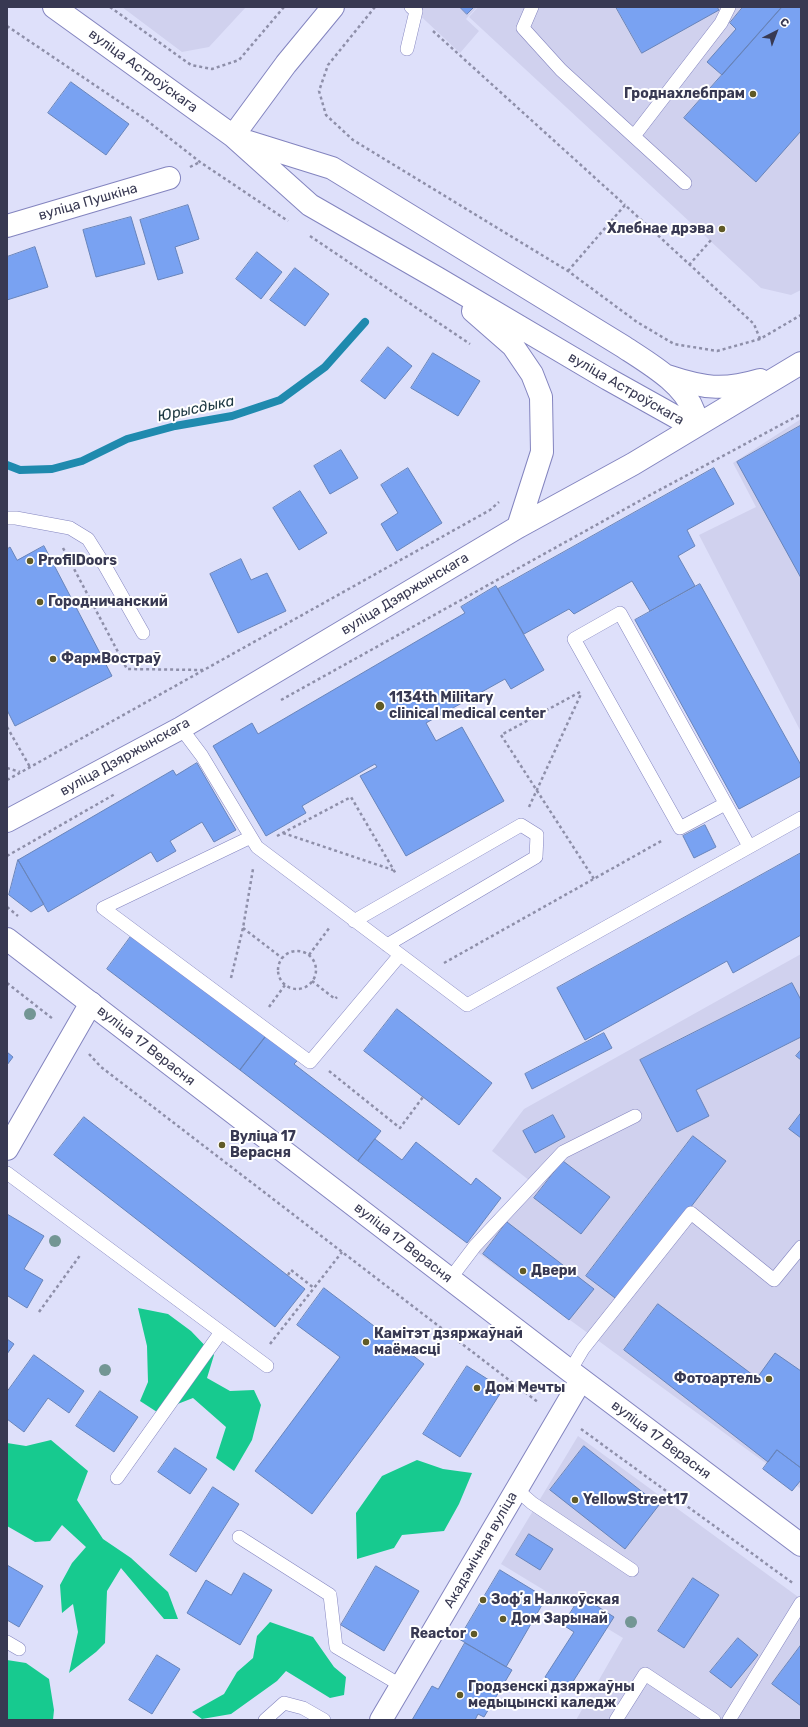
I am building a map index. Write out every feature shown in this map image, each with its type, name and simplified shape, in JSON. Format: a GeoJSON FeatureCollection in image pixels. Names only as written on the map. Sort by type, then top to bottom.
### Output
{"type":"FeatureCollection","features":[{"type":"Feature","properties":{"kind":"main road","name":"вуліца Астроўскага"},"geometry":{"type":"LineString","coordinates":[[54,7],[232,136],[310,205],[608,379],[694,427],[694,414],[691,406],[667,376],[624,347],[332,168],[232,136]]}},
{"type":"Feature","properties":{"kind":"main road"},"geometry":{"type":"LineString","coordinates":[[232,136],[286,64],[333,7]]}},
{"type":"Feature","properties":{"kind":"main road","name":"вуліца Пушкіна"},"geometry":{"type":"LineString","coordinates":[[7,226],[169,178]]}},
{"type":"Feature","properties":{"kind":"main road"},"geometry":{"type":"LineString","coordinates":[[437,278],[513,346],[532,374],[541,396],[542,452],[518,527]]}},
{"type":"Feature","properties":{"kind":"main road","name":"вуліца Дзяржынскага"},"geometry":{"type":"LineString","coordinates":[[7,821],[181,728],[518,527],[633,464],[801,363]]}},
{"type":"Feature","properties":{"kind":"main road"},"geometry":{"type":"LineString","coordinates":[[667,376],[707,387],[724,388],[739,386],[779,375]]}},
{"type":"Feature","properties":{"kind":"main road","name":"вуліца 17 Верасня"},"geometry":{"type":"LineString","coordinates":[[7,939],[575,1375],[801,1545]]}},
{"type":"Feature","properties":{"kind":"main road"},"geometry":{"type":"LineString","coordinates":[[7,1149],[91,1003]]}},
{"type":"Feature","properties":{"kind":"main road","name":"Акадэмічная вуліца"},"geometry":{"type":"LineString","coordinates":[[382,1720],[559,1415],[575,1375]]}},
{"type":"Feature","properties":{"kind":"lane"},"geometry":{"type":"LineString","coordinates":[[408,49],[416,11],[411,7]]}},
{"type":"Feature","properties":{"kind":"lane"},"geometry":{"type":"LineString","coordinates":[[532,7],[523,28],[561,70],[685,183]]}},
{"type":"Feature","properties":{"kind":"lane"},"geometry":{"type":"LineString","coordinates":[[634,136],[721,23],[729,7]]}},
{"type":"Feature","properties":{"kind":"lane"},"geometry":{"type":"LineString","coordinates":[[7,518],[16,518],[70,528],[88,539],[143,633]]}},
{"type":"Feature","properties":{"kind":"lane"},"geometry":{"type":"LineString","coordinates":[[725,804],[680,828],[574,638],[620,613],[749,846]]}},
{"type":"Feature","properties":{"kind":"lane"},"geometry":{"type":"LineString","coordinates":[[181,728],[202,756],[254,842],[354,921],[467,1005],[801,818]]}},
{"type":"Feature","properties":{"kind":"lane"},"geometry":{"type":"LineString","coordinates":[[354,921],[521,825],[537,835],[536,857],[387,945]]}},
{"type":"Feature","properties":{"kind":"lane"},"geometry":{"type":"LineString","coordinates":[[254,842],[103,908],[310,1062],[400,955]]}},
{"type":"Feature","properties":{"kind":"lane"},"geometry":{"type":"LineString","coordinates":[[450,1279],[475,1246],[563,1152],[635,1116]]}},
{"type":"Feature","properties":{"kind":"lane"},"geometry":{"type":"LineString","coordinates":[[7,1173],[262,1363]]}},
{"type":"Feature","properties":{"kind":"lane"},"geometry":{"type":"LineString","coordinates":[[575,1375],[583,1349],[691,1214],[774,1280],[801,1247]]}},
{"type":"Feature","properties":{"kind":"lane"},"geometry":{"type":"LineString","coordinates":[[117,1478],[221,1332]]}},
{"type":"Feature","properties":{"kind":"lane"},"geometry":{"type":"LineString","coordinates":[[516,1489],[538,1507],[632,1570]]}},
{"type":"Feature","properties":{"kind":"lane"},"geometry":{"type":"LineString","coordinates":[[240,1537],[330,1595],[336,1647],[402,1686]]}},
{"type":"Feature","properties":{"kind":"lane"},"geometry":{"type":"LineString","coordinates":[[729,1720],[801,1603]]}},
{"type":"Feature","properties":{"kind":"lane"},"geometry":{"type":"LineString","coordinates":[[7,1642],[18,1649]]}},
{"type":"Feature","properties":{"kind":"lane"},"geometry":{"type":"LineString","coordinates":[[616,1720],[645,1674],[714,1720]]}},
{"type":"Feature","properties":{"kind":"lane"},"geometry":{"type":"LineString","coordinates":[[265,1720],[284,1703],[303,1708],[324,1720]]}},
{"type":"Feature","properties":{"kind":"path"},"geometry":{"type":"LineString","coordinates":[[110,7],[191,65],[212,69],[239,60],[284,7]]}},
{"type":"Feature","properties":{"kind":"path"},"geometry":{"type":"LineString","coordinates":[[375,7],[328,66],[319,91],[326,116],[353,140],[568,271],[637,322],[674,344],[717,351],[760,339],[801,315]]}},
{"type":"Feature","properties":{"kind":"path"},"geometry":{"type":"LineString","coordinates":[[7,26],[145,119],[200,162],[293,224]]}},
{"type":"Feature","properties":{"kind":"path"},"geometry":{"type":"LineString","coordinates":[[432,30],[754,324],[760,339]]}},
{"type":"Feature","properties":{"kind":"path"},"geometry":{"type":"LineString","coordinates":[[568,271],[625,205]]}},
{"type":"Feature","properties":{"kind":"path"},"geometry":{"type":"LineString","coordinates":[[306,233],[472,345]]}},
{"type":"Feature","properties":{"kind":"path"},"geometry":{"type":"LineString","coordinates":[[689,265],[712,239]]}},
{"type":"Feature","properties":{"kind":"path"},"geometry":{"type":"LineString","coordinates":[[278,701],[645,498],[801,414]]}},
{"type":"Feature","properties":{"kind":"path"},"geometry":{"type":"LineString","coordinates":[[7,780],[490,510],[501,500]]}},
{"type":"Feature","properties":{"kind":"path"},"geometry":{"type":"LineString","coordinates":[[50,525],[127,669],[203,670]]}},
{"type":"Feature","properties":{"kind":"path"},"geometry":{"type":"LineString","coordinates":[[582,691],[586,698]]}},
{"type":"Feature","properties":{"kind":"path"},"geometry":{"type":"LineString","coordinates":[[582,691],[501,735],[594,878]]}},
{"type":"Feature","properties":{"kind":"path"},"geometry":{"type":"LineString","coordinates":[[521,825],[582,691]]}},
{"type":"Feature","properties":{"kind":"path"},"geometry":{"type":"LineString","coordinates":[[7,727],[30,767]]}},
{"type":"Feature","properties":{"kind":"path"},"geometry":{"type":"LineString","coordinates":[[7,768],[20,772]]}},
{"type":"Feature","properties":{"kind":"path"},"geometry":{"type":"LineString","coordinates":[[7,856],[121,790]]}},
{"type":"Feature","properties":{"kind":"path"},"geometry":{"type":"LineString","coordinates":[[230,986],[243,928],[254,842],[283,833],[351,797],[406,891]]}},
{"type":"Feature","properties":{"kind":"path"},"geometry":{"type":"LineString","coordinates":[[283,833],[394,870]]}},
{"type":"Feature","properties":{"kind":"path"},"geometry":{"type":"LineString","coordinates":[[425,974],[668,837]]}},
{"type":"Feature","properties":{"kind":"path"},"geometry":{"type":"LineString","coordinates":[[309,955],[342,911]]}},
{"type":"Feature","properties":{"kind":"path"},"geometry":{"type":"LineString","coordinates":[[243,928],[282,958]]}},
{"type":"Feature","properties":{"kind":"path"},"geometry":{"type":"LineString","coordinates":[[298,950],[309,955],[315,964],[316,970],[312,981],[308,985],[297,989],[285,985],[278,975],[279,963],[282,958],[292,951],[298,950]]}},
{"type":"Feature","properties":{"kind":"path"},"geometry":{"type":"LineString","coordinates":[[312,981],[335,999]]}},
{"type":"Feature","properties":{"kind":"path"},"geometry":{"type":"LineString","coordinates":[[7,983],[73,1035],[101,1067],[342,1252],[545,1407],[578,1427],[795,1585]]}},
{"type":"Feature","properties":{"kind":"path"},"geometry":{"type":"LineString","coordinates":[[264,1013],[285,985]]}},
{"type":"Feature","properties":{"kind":"path"},"geometry":{"type":"LineString","coordinates":[[330,1005],[340,994]]}},
{"type":"Feature","properties":{"kind":"path"},"geometry":{"type":"LineString","coordinates":[[313,1058],[400,1128],[423,1097]]}},
{"type":"Feature","properties":{"kind":"path"},"geometry":{"type":"LineString","coordinates":[[39,1312],[94,1237]]}},
{"type":"Feature","properties":{"kind":"path"},"geometry":{"type":"LineString","coordinates":[[262,1363],[314,1288],[342,1252]]}},
{"type":"Feature","properties":{"kind":"path"},"geometry":{"type":"LineString","coordinates":[[288,1275],[291,1270],[314,1288]]}},
{"type":"Feature","properties":{"kind":"shaded area"},"geometry":{"type":"Polygon","coordinates":[[[122,7],[246,7],[209,47],[182,52],[122,7]]]}},
{"type":"Feature","properties":{"kind":"shaded area"},"geometry":{"type":"Polygon","coordinates":[[[411,7],[477,7],[466,19],[479,31],[460,53],[411,7]]]}},
{"type":"Feature","properties":{"kind":"shaded area"},"geometry":{"type":"Polygon","coordinates":[[[478,7],[801,7],[801,290],[791,295],[761,288],[469,17],[478,7]]]}},
{"type":"Feature","properties":{"kind":"shaded area"},"geometry":{"type":"Polygon","coordinates":[[[801,419],[801,732],[699,535],[756,507],[733,463],[801,419]]]}},
{"type":"Feature","properties":{"kind":"shaded area"},"geometry":{"type":"Polygon","coordinates":[[[801,954],[801,1489],[477,1252],[530,1181],[492,1151],[524,1109],[801,954]]]}},
{"type":"Feature","properties":{"kind":"shaded area"},"geometry":{"type":"Polygon","coordinates":[[[578,1436],[801,1599],[801,1720],[576,1720],[623,1638],[501,1564],[578,1436]]]}},
{"type":"Feature","properties":{"kind":"green space"},"geometry":{"type":"Polygon","coordinates":[[[138,1308],[168,1314],[191,1331],[214,1355],[207,1378],[230,1391],[254,1390],[261,1405],[252,1440],[234,1471],[216,1458],[226,1427],[193,1398],[157,1412],[140,1401],[148,1382],[147,1346],[138,1308]]]}},
{"type":"Feature","properties":{"kind":"green space"},"geometry":{"type":"Polygon","coordinates":[[[51,1440],[88,1471],[77,1500],[103,1539],[131,1558],[168,1592],[178,1619],[164,1619],[121,1568],[107,1591],[105,1643],[69,1673],[78,1632],[73,1604],[62,1613],[60,1585],[72,1563],[86,1547],[62,1525],[50,1541],[35,1542],[7,1526],[7,1443],[26,1446],[51,1440]]]}},
{"type":"Feature","properties":{"kind":"green space"},"geometry":{"type":"Polygon","coordinates":[[[417,1460],[443,1469],[472,1473],[459,1504],[444,1531],[402,1535],[394,1548],[357,1559],[356,1513],[382,1476],[417,1460]]]}},
{"type":"Feature","properties":{"kind":"green space"},"geometry":{"type":"Polygon","coordinates":[[[270,1622],[313,1637],[334,1667],[346,1677],[344,1695],[330,1698],[286,1671],[277,1681],[231,1714],[202,1719],[192,1712],[224,1694],[237,1672],[253,1658],[257,1636],[270,1622]]]}},
{"type":"Feature","properties":{"kind":"green space"},"geometry":{"type":"Polygon","coordinates":[[[7,1660],[26,1663],[49,1679],[54,1710],[53,1720],[7,1720],[7,1660]]]}},
{"type":"Feature","properties":{"kind":"building"},"geometry":{"type":"Polygon","coordinates":[[[460,7],[474,7],[467,14],[460,7]]]}},
{"type":"Feature","properties":{"kind":"building"},"geometry":{"type":"Polygon","coordinates":[[[616,7],[717,7],[719,10],[642,53],[616,7]]]}},
{"type":"Feature","properties":{"kind":"building"},"geometry":{"type":"Polygon","coordinates":[[[743,7],[782,7],[722,75],[707,62],[736,29],[730,23],[743,7]]]}},
{"type":"Feature","properties":{"kind":"building","name":"Гроднахлебпрам"},"geometry":{"type":"Polygon","coordinates":[[[782,7],[801,7],[801,131],[756,182],[684,118],[782,7]]]}},
{"type":"Feature","properties":{"kind":"building"},"geometry":{"type":"Polygon","coordinates":[[[71,82],[129,124],[106,155],[48,113],[71,82]]]}},
{"type":"Feature","properties":{"kind":"building"},"geometry":{"type":"Polygon","coordinates":[[[188,205],[199,239],[175,247],[183,273],[158,280],[140,220],[188,205]]]}},
{"type":"Feature","properties":{"kind":"building"},"geometry":{"type":"Polygon","coordinates":[[[131,217],[145,264],[96,277],[83,230],[131,217]]]}},
{"type":"Feature","properties":{"kind":"building"},"geometry":{"type":"Polygon","coordinates":[[[35,247],[48,287],[7,300],[7,257],[35,247]]]}},
{"type":"Feature","properties":{"kind":"building"},"geometry":{"type":"Polygon","coordinates":[[[257,252],[282,272],[261,299],[236,279],[257,252]]]}},
{"type":"Feature","properties":{"kind":"building"},"geometry":{"type":"Polygon","coordinates":[[[295,268],[329,294],[305,326],[270,300],[295,268]]]}},
{"type":"Feature","properties":{"kind":"building"},"geometry":{"type":"Polygon","coordinates":[[[388,347],[412,366],[385,399],[361,381],[388,347]]]}},
{"type":"Feature","properties":{"kind":"building"},"geometry":{"type":"Polygon","coordinates":[[[433,353],[480,381],[458,416],[411,388],[433,353]]]}},
{"type":"Feature","properties":{"kind":"building"},"geometry":{"type":"Polygon","coordinates":[[[800,426],[801,428],[801,578],[737,462],[800,426]]]}},
{"type":"Feature","properties":{"kind":"building"},"geometry":{"type":"Polygon","coordinates":[[[341,450],[358,478],[330,494],[314,466],[341,450]]]}},
{"type":"Feature","properties":{"kind":"building"},"geometry":{"type":"Polygon","coordinates":[[[408,468],[442,523],[397,551],[381,524],[398,513],[381,485],[408,468]]]}},
{"type":"Feature","properties":{"kind":"building"},"geometry":{"type":"Polygon","coordinates":[[[714,468],[734,504],[687,530],[695,546],[678,556],[695,586],[650,611],[632,581],[574,614],[569,609],[524,634],[498,589],[714,468]]]}},
{"type":"Feature","properties":{"kind":"building"},"geometry":{"type":"Polygon","coordinates":[[[300,491],[327,533],[299,550],[273,508],[300,491]]]}},
{"type":"Feature","properties":{"kind":"building","name":"Городничанский"},"geometry":{"type":"Polygon","coordinates":[[[44,546],[112,676],[15,726],[7,710],[7,549],[10,547],[17,560],[44,546]]]}},
{"type":"Feature","properties":{"kind":"building"},"geometry":{"type":"Polygon","coordinates":[[[241,559],[251,580],[267,573],[286,611],[238,633],[210,574],[241,559]]]}},
{"type":"Feature","properties":{"kind":"building"},"geometry":{"type":"Polygon","coordinates":[[[700,584],[801,765],[801,776],[739,809],[635,620],[700,584]]]}},
{"type":"Feature","properties":{"kind":"building","name":"1134th Military clinical medical center"},"geometry":{"type":"Polygon","coordinates":[[[496,586],[544,670],[511,689],[505,679],[426,723],[436,741],[462,727],[504,801],[406,856],[360,776],[377,767],[375,764],[302,806],[306,813],[266,836],[213,746],[252,723],[258,734],[465,613],[461,607],[496,586]]]}},
{"type":"Feature","properties":{"kind":"building"},"geometry":{"type":"Polygon","coordinates":[[[197,763],[236,830],[214,842],[202,822],[170,841],[176,851],[157,862],[151,852],[48,912],[18,860],[173,770],[176,775],[197,763]]]}},
{"type":"Feature","properties":{"kind":"building"},"geometry":{"type":"Polygon","coordinates":[[[705,825],[716,847],[694,858],[683,836],[705,825]]]}},
{"type":"Feature","properties":{"kind":"building"},"geometry":{"type":"Polygon","coordinates":[[[801,853],[801,935],[733,973],[727,961],[585,1040],[557,988],[801,853]]]}},
{"type":"Feature","properties":{"kind":"building"},"geometry":{"type":"Polygon","coordinates":[[[18,860],[44,904],[31,912],[9,895],[18,860]]]}},
{"type":"Feature","properties":{"kind":"building"},"geometry":{"type":"Polygon","coordinates":[[[132,935],[266,1036],[240,1070],[107,969],[132,935]]]}},
{"type":"Feature","properties":{"kind":"building"},"geometry":{"type":"Polygon","coordinates":[[[792,983],[801,1000],[801,1037],[696,1090],[709,1116],[677,1132],[640,1060],[792,983]]]}},
{"type":"Feature","properties":{"kind":"building"},"geometry":{"type":"Polygon","coordinates":[[[397,1009],[492,1083],[459,1125],[364,1051],[397,1009]]]}},
{"type":"Feature","properties":{"kind":"building"},"geometry":{"type":"Polygon","coordinates":[[[604,1033],[612,1048],[532,1089],[525,1074],[604,1033]]]}},
{"type":"Feature","properties":{"kind":"building"},"geometry":{"type":"Polygon","coordinates":[[[266,1036],[298,1060],[294,1064],[381,1131],[358,1161],[240,1070],[266,1036]]]}},
{"type":"Feature","properties":{"kind":"building"},"geometry":{"type":"Polygon","coordinates":[[[801,1050],[801,1060],[796,1056],[801,1050]]]}},
{"type":"Feature","properties":{"kind":"building"},"geometry":{"type":"Polygon","coordinates":[[[7,1052],[13,1057],[7,1065],[7,1052]]]}},
{"type":"Feature","properties":{"kind":"building"},"geometry":{"type":"Polygon","coordinates":[[[801,1113],[801,1138],[789,1129],[801,1113]]]}},
{"type":"Feature","properties":{"kind":"building"},"geometry":{"type":"Polygon","coordinates":[[[553,1115],[565,1137],[535,1153],[523,1131],[553,1115]]]}},
{"type":"Feature","properties":{"kind":"building"},"geometry":{"type":"Polygon","coordinates":[[[84,1117],[305,1289],[275,1327],[54,1155],[84,1117]]]}},
{"type":"Feature","properties":{"kind":"building"},"geometry":{"type":"Polygon","coordinates":[[[693,1136],[726,1161],[619,1301],[586,1276],[693,1136]]]}},
{"type":"Feature","properties":{"kind":"building"},"geometry":{"type":"Polygon","coordinates":[[[375,1139],[402,1160],[416,1142],[471,1185],[476,1178],[501,1198],[467,1243],[358,1161],[375,1139]]]}},
{"type":"Feature","properties":{"kind":"building"},"geometry":{"type":"Polygon","coordinates":[[[563,1161],[610,1197],[581,1234],[534,1198],[563,1161]]]}},
{"type":"Feature","properties":{"kind":"building"},"geometry":{"type":"Polygon","coordinates":[[[7,1214],[44,1236],[24,1269],[43,1280],[27,1308],[8,1296],[7,1297],[7,1214]]]}},
{"type":"Feature","properties":{"kind":"building"},"geometry":{"type":"Polygon","coordinates":[[[507,1222],[594,1289],[569,1320],[483,1254],[507,1222]]]}},
{"type":"Feature","properties":{"kind":"building"},"geometry":{"type":"Polygon","coordinates":[[[324,1288],[424,1364],[312,1514],[255,1471],[340,1357],[297,1325],[324,1288]]]}},
{"type":"Feature","properties":{"kind":"building"},"geometry":{"type":"Polygon","coordinates":[[[658,1304],[757,1378],[775,1353],[801,1371],[801,1468],[777,1450],[768,1462],[624,1350],[658,1304]]]}},
{"type":"Feature","properties":{"kind":"building"},"geometry":{"type":"Polygon","coordinates":[[[7,1339],[14,1344],[7,1354],[7,1339]]]}},
{"type":"Feature","properties":{"kind":"building"},"geometry":{"type":"Polygon","coordinates":[[[34,1355],[84,1391],[69,1413],[48,1398],[24,1432],[7,1419],[7,1392],[34,1355]]]}},
{"type":"Feature","properties":{"kind":"building"},"geometry":{"type":"Polygon","coordinates":[[[467,1366],[503,1389],[460,1457],[423,1434],[467,1366]]]}},
{"type":"Feature","properties":{"kind":"building"},"geometry":{"type":"Polygon","coordinates":[[[100,1391],[138,1417],[114,1452],[76,1426],[100,1391]]]}},
{"type":"Feature","properties":{"kind":"building"},"geometry":{"type":"Polygon","coordinates":[[[584,1446],[659,1505],[625,1549],[550,1490],[584,1446]]]}},
{"type":"Feature","properties":{"kind":"building"},"geometry":{"type":"Polygon","coordinates":[[[175,1448],[207,1469],[190,1494],[158,1472],[175,1448]]]}},
{"type":"Feature","properties":{"kind":"building"},"geometry":{"type":"Polygon","coordinates":[[[777,1450],[801,1468],[801,1480],[792,1491],[763,1469],[777,1450]]]}},
{"type":"Feature","properties":{"kind":"building"},"geometry":{"type":"Polygon","coordinates":[[[213,1487],[239,1504],[196,1572],[170,1555],[213,1487]]]}},
{"type":"Feature","properties":{"kind":"building"},"geometry":{"type":"Polygon","coordinates":[[[529,1534],[553,1549],[540,1570],[516,1555],[529,1534]]]}},
{"type":"Feature","properties":{"kind":"building"},"geometry":{"type":"Polygon","coordinates":[[[7,1565],[43,1586],[19,1627],[7,1620],[7,1565]]]}},
{"type":"Feature","properties":{"kind":"building"},"geometry":{"type":"Polygon","coordinates":[[[376,1566],[419,1591],[384,1651],[341,1625],[376,1566]]]}},
{"type":"Feature","properties":{"kind":"building","name":"Дом Зарынай"},"geometry":{"type":"Polygon","coordinates":[[[500,1570],[546,1598],[506,1667],[459,1639],[500,1570]]]}},
{"type":"Feature","properties":{"kind":"building"},"geometry":{"type":"Polygon","coordinates":[[[244,1573],[272,1590],[240,1645],[187,1613],[206,1580],[231,1595],[244,1573]]]}},
{"type":"Feature","properties":{"kind":"building"},"geometry":{"type":"Polygon","coordinates":[[[693,1578],[719,1595],[684,1648],[658,1631],[693,1578]]]}},
{"type":"Feature","properties":{"kind":"building"},"geometry":{"type":"Polygon","coordinates":[[[581,1596],[614,1617],[567,1691],[545,1677],[574,1632],[563,1625],[581,1596]]]}},
{"type":"Feature","properties":{"kind":"building"},"geometry":{"type":"Polygon","coordinates":[[[738,1638],[758,1655],[731,1688],[710,1672],[738,1638]]]}},
{"type":"Feature","properties":{"kind":"building"},"geometry":{"type":"Polygon","coordinates":[[[465,1643],[512,1670],[484,1717],[478,1714],[475,1720],[412,1720],[432,1686],[438,1689],[465,1643]]]}},
{"type":"Feature","properties":{"kind":"building"},"geometry":{"type":"Polygon","coordinates":[[[801,1645],[801,1706],[772,1684],[801,1645]]]}},
{"type":"Feature","properties":{"kind":"building"},"geometry":{"type":"Polygon","coordinates":[[[157,1655],[180,1669],[152,1714],[129,1700],[157,1655]]]}},
{"type":"Feature","properties":{"kind":"waterway","name":"Юрысдыка"},"geometry":{"type":"LineString","coordinates":[[7,465],[20,470],[52,469],[82,461],[127,439],[175,426],[232,416],[280,400],[325,367],[365,322]]}},
{"type":"Feature","properties":{"kind":"place","name":"Гроднахлебпрам"},"geometry":{"type":"Point","coordinates":[753,94]}},
{"type":"Feature","properties":{"kind":"place","name":"Хлебнае дрэва"},"geometry":{"type":"Point","coordinates":[722,229]}},
{"type":"Feature","properties":{"kind":"place","name":"ProfilDoors"},"geometry":{"type":"Point","coordinates":[30,561]}},
{"type":"Feature","properties":{"kind":"place","name":"Городничанский"},"geometry":{"type":"Point","coordinates":[40,602]}},
{"type":"Feature","properties":{"kind":"place","name":"ФармВостраў"},"geometry":{"type":"Point","coordinates":[53,659]}},
{"type":"Feature","properties":{"kind":"place","name":"1134th Military clinical medical center"},"geometry":{"type":"Point","coordinates":[380,706]}},
{"type":"Feature","properties":{"kind":"place","name":"Вуліца 17 Верасня"},"geometry":{"type":"Point","coordinates":[222,1145]}},
{"type":"Feature","properties":{"kind":"place","name":"Двери"},"geometry":{"type":"Point","coordinates":[523,1271]}},
{"type":"Feature","properties":{"kind":"place","name":"Камітэт дзяржаўнай маёмасці"},"geometry":{"type":"Point","coordinates":[366,1342]}},
{"type":"Feature","properties":{"kind":"place","name":"Фотоартель"},"geometry":{"type":"Point","coordinates":[769,1379]}},
{"type":"Feature","properties":{"kind":"place","name":"Дом Мечты"},"geometry":{"type":"Point","coordinates":[477,1388]}},
{"type":"Feature","properties":{"kind":"place","name":"YellowStreet17"},"geometry":{"type":"Point","coordinates":[575,1500]}},
{"type":"Feature","properties":{"kind":"place","name":"Зофʼя Налкоўская"},"geometry":{"type":"Point","coordinates":[483,1600]}},
{"type":"Feature","properties":{"kind":"place","name":"Дом Зарынай"},"geometry":{"type":"Point","coordinates":[503,1619]}},
{"type":"Feature","properties":{"kind":"place","name":"Reactor"},"geometry":{"type":"Point","coordinates":[474,1634]}},
{"type":"Feature","properties":{"kind":"place","name":"Гродзенскі дзяржаўны медыцынскі каледж"},"geometry":{"type":"Point","coordinates":[460,1695]}}]}
